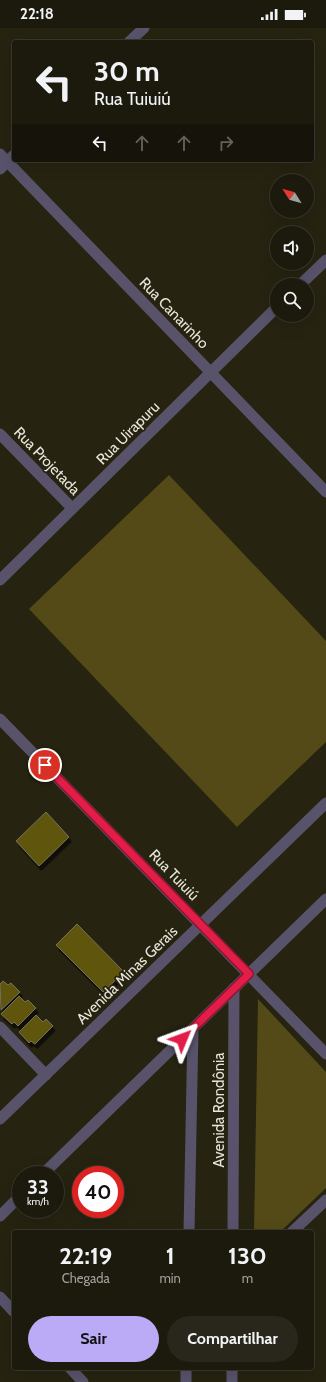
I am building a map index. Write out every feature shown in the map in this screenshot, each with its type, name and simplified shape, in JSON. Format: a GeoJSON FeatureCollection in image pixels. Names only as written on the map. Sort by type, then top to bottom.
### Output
{"type":"FeatureCollection","features":[{"type":"Feature","properties":{"kind":"street"},"geometry":{"type":"LineString","coordinates":[[131,40],[144,28]]}},
{"type":"Feature","properties":{"kind":"street","name":"Rua Canarinho"},"geometry":{"type":"LineString","coordinates":[[5,160],[326,492]]}},
{"type":"Feature","properties":{"kind":"street"},"geometry":{"type":"LineString","coordinates":[[307,278],[326,260]]}},
{"type":"Feature","properties":{"kind":"street","name":"Rua Uirapuru"},"geometry":{"type":"LineString","coordinates":[[0,580],[270,315]]}},
{"type":"Feature","properties":{"kind":"street","name":"Rua Projetada"},"geometry":{"type":"LineString","coordinates":[[0,434],[72,508]]}},
{"type":"Feature","properties":{"kind":"street","name":"Rua Tuiuiú"},"geometry":{"type":"LineString","coordinates":[[0,719],[326,1054]]}},
{"type":"Feature","properties":{"kind":"street","name":"Avenida Minas Gerais"},"geometry":{"type":"LineString","coordinates":[[0,1119],[326,803]]}},
{"type":"Feature","properties":{"kind":"street"},"geometry":{"type":"LineString","coordinates":[[51,1166],[326,899]]}},
{"type":"Feature","properties":{"kind":"street","name":"Avenida Rondônia"},"geometry":{"type":"LineString","coordinates":[[233,1230],[234,988]]}},
{"type":"Feature","properties":{"kind":"street"},"geometry":{"type":"LineString","coordinates":[[0,1027],[46,1075]]}},
{"type":"Feature","properties":{"kind":"street","name":"Avenida Rondônia"},"geometry":{"type":"LineString","coordinates":[[189,1230],[193,1028]]}},
{"type":"Feature","properties":{"kind":"street"},"geometry":{"type":"LineString","coordinates":[[294,1230],[326,1200]]}},
{"type":"Feature","properties":{"kind":"street"},"geometry":{"type":"LineString","coordinates":[[0,1216],[12,1204]]}},
{"type":"Feature","properties":{"kind":"street"},"geometry":{"type":"LineString","coordinates":[[0,1297],[12,1310]]}},
{"type":"Feature","properties":{"kind":"street"},"geometry":{"type":"LineString","coordinates":[[72,1370],[83,1382]]}},
{"type":"Feature","properties":{"kind":"street"},"geometry":{"type":"LineString","coordinates":[[186,1370],[186,1382]]}},
{"type":"Feature","properties":{"kind":"street"},"geometry":{"type":"LineString","coordinates":[[232,1370],[232,1382]]}},
{"type":"Feature","properties":{"kind":"shaded area"},"geometry":{"type":"Polygon","coordinates":[[[169,475],[326,641],[326,742],[237,827],[29,609],[169,475]]]}},
{"type":"Feature","properties":{"kind":"shaded area"},"geometry":{"type":"Polygon","coordinates":[[[258,999],[326,1072],[326,1188],[282,1230],[254,1230],[258,999]]]}},
{"type":"Feature","properties":{"kind":"building"},"geometry":{"type":"Polygon","coordinates":[[[46,812],[69,837],[39,866],[16,841],[46,812]]]}},
{"type":"Feature","properties":{"kind":"building"},"geometry":{"type":"Polygon","coordinates":[[[77,924],[124,972],[103,992],[56,945],[77,924]]]}},
{"type":"Feature","properties":{"kind":"building"},"geometry":{"type":"Polygon","coordinates":[[[3,981],[8,985],[11,983],[20,992],[1,1010],[0,984],[3,981]]]}},
{"type":"Feature","properties":{"kind":"building"},"geometry":{"type":"Polygon","coordinates":[[[19,996],[25,1002],[28,1000],[36,1008],[18,1026],[14,1022],[12,1024],[1,1014],[19,996]]]}},
{"type":"Feature","properties":{"kind":"building"},"geometry":{"type":"Polygon","coordinates":[[[36,1015],[43,1022],[46,1019],[53,1026],[35,1044],[31,1041],[29,1043],[19,1032],[36,1015]]]}},
{"type":"Feature","properties":{"kind":"route"},"geometry":{"type":"LineString","coordinates":[[45,765],[249,974],[182,1039]]}}]}
